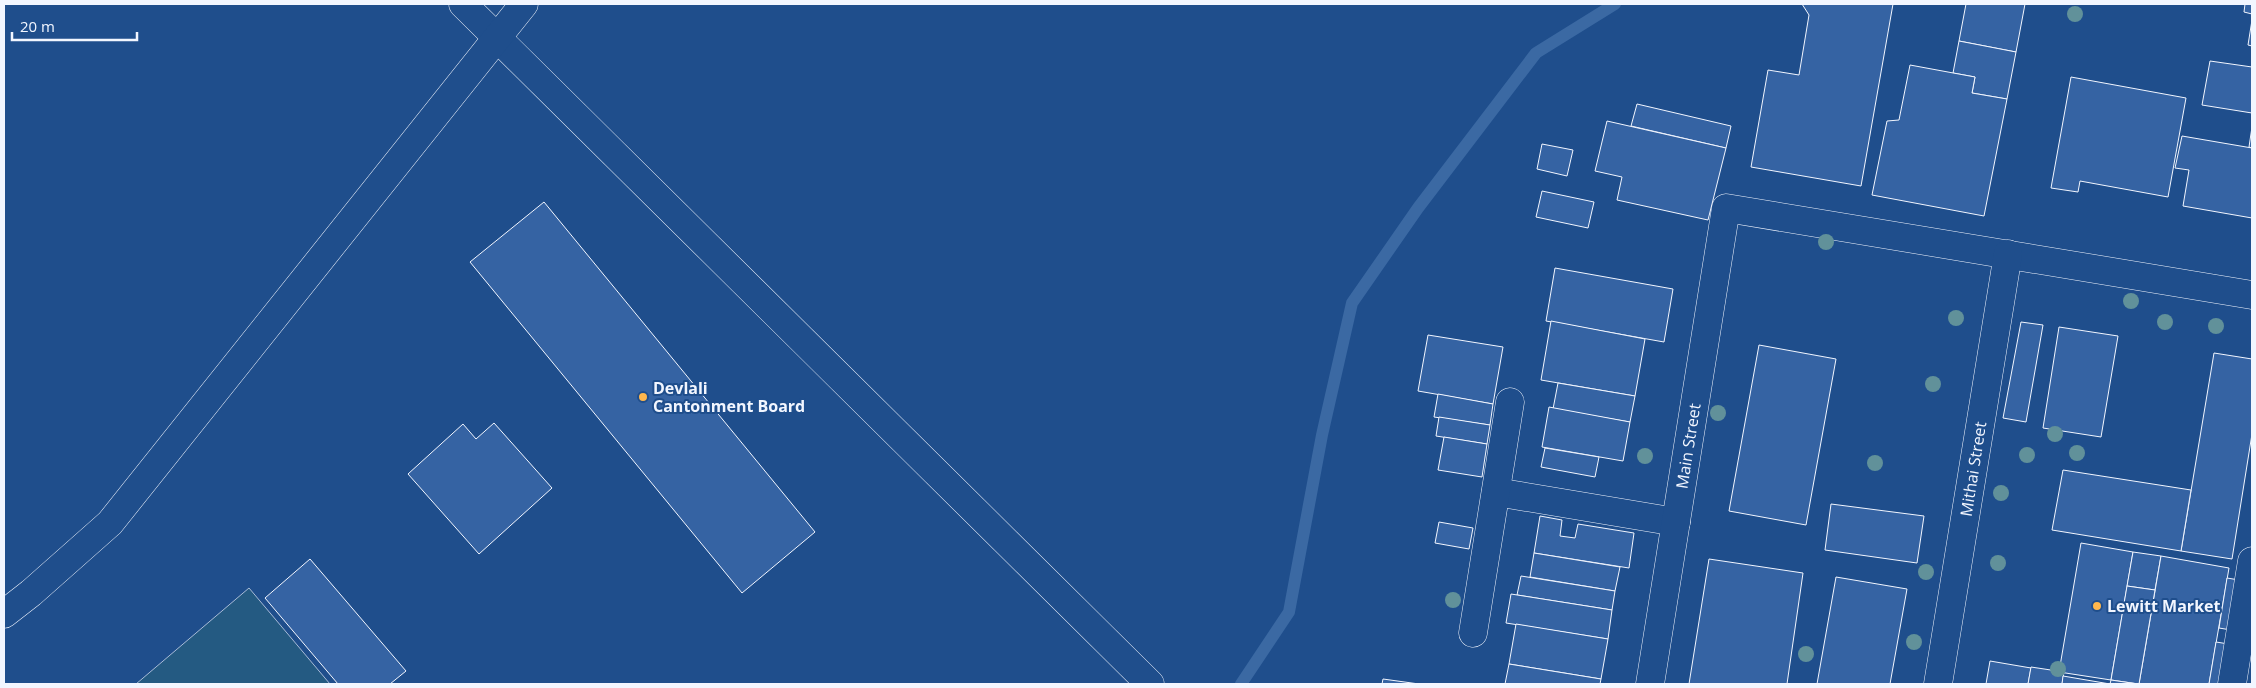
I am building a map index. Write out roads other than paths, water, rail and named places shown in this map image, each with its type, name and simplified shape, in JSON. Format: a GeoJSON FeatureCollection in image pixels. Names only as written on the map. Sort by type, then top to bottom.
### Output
{"type":"FeatureCollection","features":[{"type":"Feature","properties":{"kind":"street"},"geometry":{"type":"LineString","coordinates":[[463,4],[1150,684]]}},
{"type":"Feature","properties":{"kind":"street"},"geometry":{"type":"LineString","coordinates":[[4,614],[31,593],[110,523],[524,4]]}},
{"type":"Feature","properties":{"kind":"street","name":"Main Street"},"geometry":{"type":"LineString","coordinates":[[1650,684],[1726,208],[2008,254]]}},
{"type":"Feature","properties":{"kind":"street"},"geometry":{"type":"LineString","coordinates":[[2008,254],[2252,294]]}},
{"type":"Feature","properties":{"kind":"street","name":"Mithai Street"},"geometry":{"type":"LineString","coordinates":[[1938,684],[2008,254]]}},
{"type":"Feature","properties":{"kind":"street"},"geometry":{"type":"LineString","coordinates":[[1473,633],[1510,402]]}},
{"type":"Feature","properties":{"kind":"street"},"geometry":{"type":"LineString","coordinates":[[1496,492],[1676,522]]}},
{"type":"Feature","properties":{"kind":"street"},"geometry":{"type":"LineString","coordinates":[[2232,684],[2247,627],[2252,561]]}},
{"type":"Feature","properties":{"kind":"waterway"},"geometry":{"type":"LineString","coordinates":[[1241,684],[1289,612],[1322,435],[1352,303],[1418,208],[1536,53],[1615,4]]}},
{"type":"Feature","properties":{"kind":"place","name":"Devlali Cantonment Board"},"geometry":{"type":"Point","coordinates":[643,397]}},
{"type":"Feature","properties":{"kind":"place","name":"Lewitt Market"},"geometry":{"type":"Point","coordinates":[2097,606]}}]}
